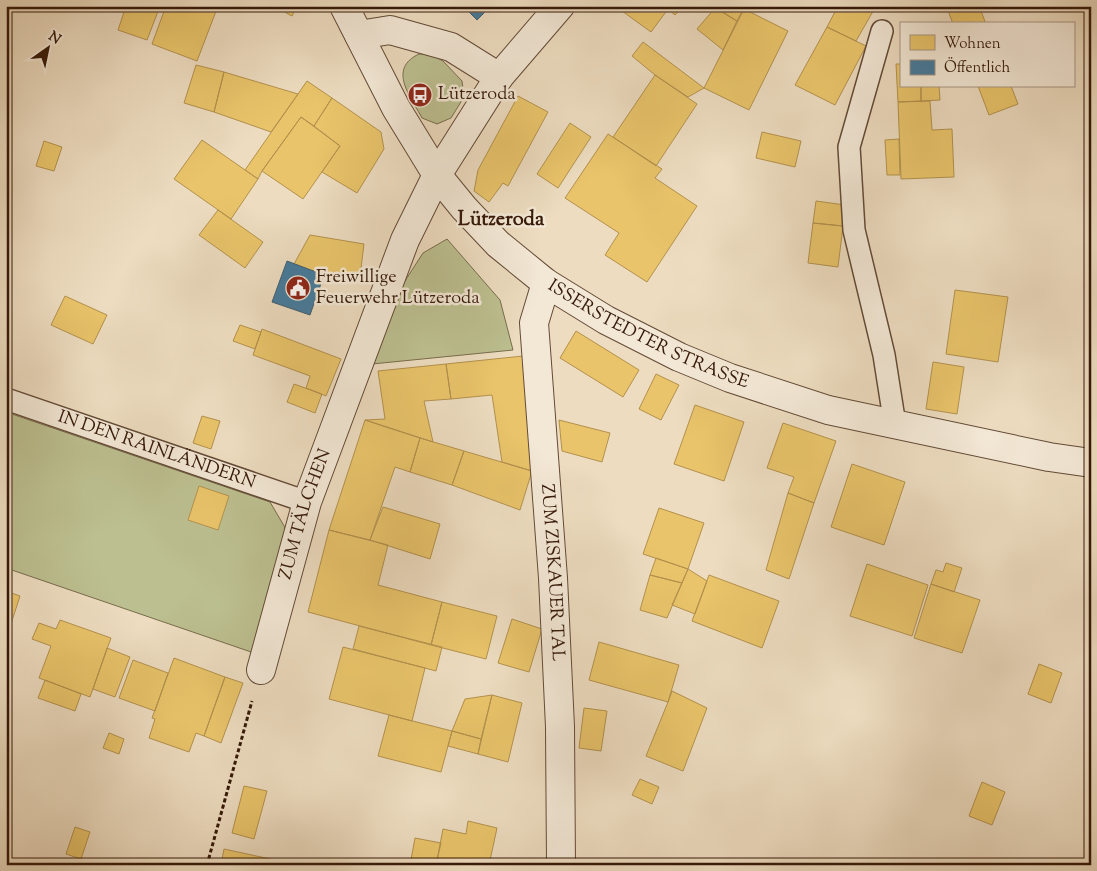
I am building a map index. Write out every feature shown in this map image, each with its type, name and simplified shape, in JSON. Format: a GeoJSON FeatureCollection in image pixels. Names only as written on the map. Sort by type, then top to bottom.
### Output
{"type":"FeatureCollection","features":[{"type":"Feature","properties":{"kind":"street","name":"ISSERSTEDTER STRASSE"},"geometry":{"type":"LineString","coordinates":[[344,6],[396,108],[437,176],[498,244],[546,283],[606,320],[679,357],[713,371],[784,397],[828,410],[1049,457],[1091,463]]}},
{"type":"Feature","properties":{"kind":"street","name":"ZUM TÄLCHEN"},"geometry":{"type":"LineString","coordinates":[[260,670],[306,502],[405,240],[437,176],[498,77],[560,6]]}},
{"type":"Feature","properties":{"kind":"street"},"geometry":{"type":"LineString","coordinates":[[359,35],[390,30],[451,47],[498,77]]}},
{"type":"Feature","properties":{"kind":"street","name":"ZUM ZISKAUER TAL"},"geometry":{"type":"LineString","coordinates":[[546,283],[534,323],[554,597],[560,727],[562,865]]}},
{"type":"Feature","properties":{"kind":"lane"},"geometry":{"type":"LineString","coordinates":[[882,31],[849,147],[854,230],[884,355],[895,425]]}},
{"type":"Feature","properties":{"kind":"lane","name":"IN DEN RAINLÄNDERN"},"geometry":{"type":"LineString","coordinates":[[6,399],[306,502]]}},
{"type":"Feature","properties":{"kind":"path"},"geometry":{"type":"LineString","coordinates":[[207,865],[260,670]]}},
{"type":"Feature","properties":{"kind":"green space"},"geometry":{"type":"Polygon","coordinates":[[[419,54],[430,54],[443,61],[462,81],[464,97],[451,118],[437,124],[422,118],[404,84],[404,67],[409,60],[419,54]]]}},
{"type":"Feature","properties":{"kind":"green space"},"geometry":{"type":"Polygon","coordinates":[[[447,239],[500,300],[513,350],[372,364],[401,287],[423,253],[447,239]]]}},
{"type":"Feature","properties":{"kind":"green space"},"geometry":{"type":"Polygon","coordinates":[[[6,412],[270,502],[290,536],[254,653],[6,568],[6,412]]]}},
{"type":"Feature","properties":{"kind":"building: Wohnen"},"geometry":{"type":"Polygon","coordinates":[[[126,6],[160,6],[147,40],[118,30],[126,6]]]}},
{"type":"Feature","properties":{"kind":"building: Wohnen"},"geometry":{"type":"Polygon","coordinates":[[[166,6],[218,6],[197,61],[152,44],[166,6]]]}},
{"type":"Feature","properties":{"kind":"building: Wohnen"},"geometry":{"type":"Polygon","coordinates":[[[273,6],[297,6],[292,16],[273,6]]]}},
{"type":"Feature","properties":{"kind":"building: Wohnen"},"geometry":{"type":"Polygon","coordinates":[[[627,6],[684,6],[675,15],[668,9],[651,32],[622,11],[627,6]]]}},
{"type":"Feature","properties":{"kind":"building: Wohnen"},"geometry":{"type":"Polygon","coordinates":[[[713,6],[745,6],[737,21],[713,6]]]}},
{"type":"Feature","properties":{"kind":"building: Wohnen"},"geometry":{"type":"Polygon","coordinates":[[[838,6],[876,6],[856,41],[827,27],[838,6]]]}},
{"type":"Feature","properties":{"kind":"building: Wohnen"},"geometry":{"type":"Polygon","coordinates":[[[951,6],[979,6],[985,22],[952,22],[947,8],[951,6]]]}},
{"type":"Feature","properties":{"kind":"building: Wohnen"},"geometry":{"type":"Polygon","coordinates":[[[1091,6],[1091,18],[1077,7],[1091,6]]]}},
{"type":"Feature","properties":{"kind":"building: Wohnen"},"geometry":{"type":"Polygon","coordinates":[[[715,8],[737,21],[723,50],[697,29],[715,8]]]}},
{"type":"Feature","properties":{"kind":"building: Wohnen"},"geometry":{"type":"Polygon","coordinates":[[[744,9],[788,31],[749,110],[704,88],[744,9]]]}},
{"type":"Feature","properties":{"kind":"building: Wohnen"},"geometry":{"type":"Polygon","coordinates":[[[827,27],[866,46],[835,105],[795,85],[827,27]]]}},
{"type":"Feature","properties":{"kind":"building: Wohnen"},"geometry":{"type":"Polygon","coordinates":[[[643,42],[704,88],[688,97],[655,75],[632,56],[643,42]]]}},
{"type":"Feature","properties":{"kind":"building: Wohnen"},"geometry":{"type":"Polygon","coordinates":[[[896,64],[900,64],[900,88],[921,88],[921,101],[898,102],[896,64]]]}},
{"type":"Feature","properties":{"kind":"building: Wohnen"},"geometry":{"type":"Polygon","coordinates":[[[196,65],[224,72],[214,112],[184,103],[196,65]]]}},
{"type":"Feature","properties":{"kind":"building: Wohnen"},"geometry":{"type":"Polygon","coordinates":[[[224,72],[298,94],[271,132],[214,112],[224,72]]]}},
{"type":"Feature","properties":{"kind":"building: Wohnen"},"geometry":{"type":"Polygon","coordinates":[[[655,75],[697,104],[656,166],[613,137],[655,75]]]}},
{"type":"Feature","properties":{"kind":"building: Wohnen"},"geometry":{"type":"Polygon","coordinates":[[[307,81],[332,98],[314,126],[301,117],[258,179],[245,170],[307,81]]]}},
{"type":"Feature","properties":{"kind":"building: Wohnen"},"geometry":{"type":"Polygon","coordinates":[[[921,88],[939,88],[940,100],[921,101],[921,88]]]}},
{"type":"Feature","properties":{"kind":"building: Wohnen"},"geometry":{"type":"Polygon","coordinates":[[[979,88],[1012,88],[1018,104],[989,115],[979,88]]]}},
{"type":"Feature","properties":{"kind":"building: Wohnen"},"geometry":{"type":"Polygon","coordinates":[[[518,96],[548,112],[508,186],[503,183],[489,202],[474,191],[478,170],[518,96]]]}},
{"type":"Feature","properties":{"kind":"building: Wohnen"},"geometry":{"type":"Polygon","coordinates":[[[332,98],[381,132],[384,149],[357,193],[322,172],[340,146],[314,126],[332,98]]]}},
{"type":"Feature","properties":{"kind":"building: Wohnen"},"geometry":{"type":"Polygon","coordinates":[[[930,101],[932,130],[952,129],[954,177],[901,179],[898,102],[930,101]]]}},
{"type":"Feature","properties":{"kind":"building: Wohnen"},"geometry":{"type":"Polygon","coordinates":[[[301,117],[340,146],[303,199],[262,171],[301,117]]]}},
{"type":"Feature","properties":{"kind":"building: Wohnen"},"geometry":{"type":"Polygon","coordinates":[[[570,123],[591,137],[558,188],[537,174],[570,123]]]}},
{"type":"Feature","properties":{"kind":"building: Wohnen"},"geometry":{"type":"Polygon","coordinates":[[[762,132],[801,141],[795,167],[756,158],[762,132]]]}},
{"type":"Feature","properties":{"kind":"building: Wohnen"},"geometry":{"type":"Polygon","coordinates":[[[608,134],[662,169],[655,178],[697,206],[647,282],[605,255],[619,233],[565,198],[608,134]]]}},
{"type":"Feature","properties":{"kind":"building: Wohnen"},"geometry":{"type":"Polygon","coordinates":[[[899,139],[900,175],[887,175],[885,140],[899,139]]]}},
{"type":"Feature","properties":{"kind":"building: Wohnen"},"geometry":{"type":"Polygon","coordinates":[[[202,140],[258,179],[231,219],[174,179],[202,140]]]}},
{"type":"Feature","properties":{"kind":"building: Wohnen"},"geometry":{"type":"Polygon","coordinates":[[[44,141],[62,147],[54,171],[36,166],[44,141]]]}},
{"type":"Feature","properties":{"kind":"building: Wohnen"},"geometry":{"type":"Polygon","coordinates":[[[816,201],[845,205],[843,226],[813,223],[816,201]]]}},
{"type":"Feature","properties":{"kind":"building: Wohnen"},"geometry":{"type":"Polygon","coordinates":[[[218,210],[263,242],[245,268],[199,235],[218,210]]]}},
{"type":"Feature","properties":{"kind":"building: Wohnen"},"geometry":{"type":"Polygon","coordinates":[[[813,223],[843,226],[838,267],[808,263],[813,223]]]}},
{"type":"Feature","properties":{"kind":"building: Wohnen"},"geometry":{"type":"Polygon","coordinates":[[[310,235],[364,244],[360,276],[324,275],[294,264],[310,235]]]}},
{"type":"Feature","properties":{"kind":"building: Wohnen"},"geometry":{"type":"Polygon","coordinates":[[[955,290],[1008,297],[998,362],[946,354],[955,290]]]}},
{"type":"Feature","properties":{"kind":"building: Wohnen"},"geometry":{"type":"Polygon","coordinates":[[[65,296],[107,315],[93,344],[51,325],[65,296]]]}},
{"type":"Feature","properties":{"kind":"building: Wohnen"},"geometry":{"type":"Polygon","coordinates":[[[240,325],[261,332],[255,349],[233,341],[240,325]]]}},
{"type":"Feature","properties":{"kind":"building: Wohnen"},"geometry":{"type":"Polygon","coordinates":[[[262,329],[341,359],[326,396],[306,388],[310,376],[253,355],[262,329]]]}},
{"type":"Feature","properties":{"kind":"building: Wohnen"},"geometry":{"type":"Polygon","coordinates":[[[576,331],[639,370],[623,397],[560,358],[576,331]]]}},
{"type":"Feature","properties":{"kind":"building: Wohnen"},"geometry":{"type":"Polygon","coordinates":[[[523,356],[532,471],[502,462],[492,395],[451,399],[446,364],[523,356]]]}},
{"type":"Feature","properties":{"kind":"building: Wohnen"},"geometry":{"type":"Polygon","coordinates":[[[933,362],[964,367],[957,414],[926,409],[933,362]]]}},
{"type":"Feature","properties":{"kind":"building: Wohnen"},"geometry":{"type":"Polygon","coordinates":[[[446,364],[451,399],[424,401],[433,442],[365,420],[385,419],[378,371],[446,364]]]}},
{"type":"Feature","properties":{"kind":"building: Wohnen"},"geometry":{"type":"Polygon","coordinates":[[[656,374],[679,385],[661,420],[639,409],[656,374]]]}},
{"type":"Feature","properties":{"kind":"building: Wohnen"},"geometry":{"type":"Polygon","coordinates":[[[294,384],[322,394],[315,413],[287,402],[294,384]]]}},
{"type":"Feature","properties":{"kind":"building: Wohnen"},"geometry":{"type":"Polygon","coordinates":[[[695,405],[744,422],[724,481],[674,464],[695,405]]]}},
{"type":"Feature","properties":{"kind":"building: Wohnen"},"geometry":{"type":"Polygon","coordinates":[[[202,416],[220,421],[211,449],[193,443],[202,416]]]}},
{"type":"Feature","properties":{"kind":"building: Wohnen"},"geometry":{"type":"Polygon","coordinates":[[[365,420],[420,438],[410,472],[395,467],[370,540],[329,530],[365,420]]]}},
{"type":"Feature","properties":{"kind":"building: Wohnen"},"geometry":{"type":"Polygon","coordinates":[[[559,420],[610,433],[602,462],[562,451],[559,420]]]}},
{"type":"Feature","properties":{"kind":"building: Wohnen"},"geometry":{"type":"Polygon","coordinates":[[[783,423],[836,441],[814,503],[788,493],[794,477],[767,468],[783,423]]]}},
{"type":"Feature","properties":{"kind":"building: Wohnen"},"geometry":{"type":"Polygon","coordinates":[[[420,438],[464,451],[452,485],[410,472],[420,438]]]}},
{"type":"Feature","properties":{"kind":"building: Wohnen"},"geometry":{"type":"Polygon","coordinates":[[[464,451],[532,471],[520,510],[452,485],[464,451]]]}},
{"type":"Feature","properties":{"kind":"building: Wohnen"},"geometry":{"type":"Polygon","coordinates":[[[852,464],[905,482],[884,545],[831,527],[852,464]]]}},
{"type":"Feature","properties":{"kind":"building: Wohnen"},"geometry":{"type":"Polygon","coordinates":[[[199,486],[229,496],[218,530],[188,520],[199,486]]]}},
{"type":"Feature","properties":{"kind":"building: Wohnen"},"geometry":{"type":"Polygon","coordinates":[[[788,493],[814,503],[789,579],[766,570],[788,493]]]}},
{"type":"Feature","properties":{"kind":"building: Wohnen"},"geometry":{"type":"Polygon","coordinates":[[[383,507],[440,524],[430,559],[370,540],[383,507]]]}},
{"type":"Feature","properties":{"kind":"building: Wohnen"},"geometry":{"type":"Polygon","coordinates":[[[659,508],[704,523],[688,569],[643,554],[659,508]]]}},
{"type":"Feature","properties":{"kind":"building: Wohnen"},"geometry":{"type":"Polygon","coordinates":[[[329,530],[388,545],[378,585],[442,602],[431,645],[308,612],[329,530]]]}},
{"type":"Feature","properties":{"kind":"building: Wohnen"},"geometry":{"type":"Polygon","coordinates":[[[656,558],[688,569],[682,583],[650,575],[656,558]]]}},
{"type":"Feature","properties":{"kind":"building: Wohnen"},"geometry":{"type":"Polygon","coordinates":[[[946,563],[962,568],[954,592],[931,584],[936,570],[943,572],[946,563]]]}},
{"type":"Feature","properties":{"kind":"building: Wohnen"},"geometry":{"type":"Polygon","coordinates":[[[867,564],[928,585],[912,636],[850,616],[867,564]]]}},
{"type":"Feature","properties":{"kind":"building: Wohnen"},"geometry":{"type":"Polygon","coordinates":[[[688,569],[707,581],[695,614],[672,605],[688,569]]]}},
{"type":"Feature","properties":{"kind":"building: Wohnen"},"geometry":{"type":"Polygon","coordinates":[[[650,575],[682,583],[667,618],[640,610],[650,575]]]}},
{"type":"Feature","properties":{"kind":"building: Wohnen"},"geometry":{"type":"Polygon","coordinates":[[[709,575],[779,601],[762,648],[692,621],[709,575]]]}},
{"type":"Feature","properties":{"kind":"building: Wohnen"},"geometry":{"type":"Polygon","coordinates":[[[931,584],[980,600],[962,653],[914,638],[931,584]]]}},
{"type":"Feature","properties":{"kind":"building: Wohnen"},"geometry":{"type":"Polygon","coordinates":[[[6,591],[20,596],[8,633],[6,633],[6,591]]]}},
{"type":"Feature","properties":{"kind":"building: Wohnen"},"geometry":{"type":"Polygon","coordinates":[[[442,602],[497,616],[486,659],[431,645],[442,602]]]}},
{"type":"Feature","properties":{"kind":"building: Wohnen"},"geometry":{"type":"Polygon","coordinates":[[[512,619],[542,629],[529,672],[498,663],[512,619]]]}},
{"type":"Feature","properties":{"kind":"building: Wohnen"},"geometry":{"type":"Polygon","coordinates":[[[60,620],[111,638],[90,697],[39,678],[51,646],[32,639],[39,623],[56,629],[60,620]]]}},
{"type":"Feature","properties":{"kind":"building: Wohnen"},"geometry":{"type":"Polygon","coordinates":[[[359,626],[442,647],[436,671],[353,649],[359,626]]]}},
{"type":"Feature","properties":{"kind":"building: Wohnen"},"geometry":{"type":"Polygon","coordinates":[[[599,642],[679,665],[668,702],[589,680],[599,642]]]}},
{"type":"Feature","properties":{"kind":"building: Wohnen"},"geometry":{"type":"Polygon","coordinates":[[[343,647],[425,668],[412,721],[329,699],[343,647]]]}},
{"type":"Feature","properties":{"kind":"building: Wohnen"},"geometry":{"type":"Polygon","coordinates":[[[107,648],[130,657],[115,697],[93,689],[107,648]]]}},
{"type":"Feature","properties":{"kind":"building: Wohnen"},"geometry":{"type":"Polygon","coordinates":[[[174,658],[225,677],[204,736],[196,733],[189,752],[149,738],[155,719],[152,718],[174,658]]]}},
{"type":"Feature","properties":{"kind":"building: Wohnen"},"geometry":{"type":"Polygon","coordinates":[[[133,660],[168,673],[155,711],[119,698],[133,660]]]}},
{"type":"Feature","properties":{"kind":"building: Wohnen"},"geometry":{"type":"Polygon","coordinates":[[[1039,664],[1062,673],[1051,703],[1028,694],[1039,664]]]}},
{"type":"Feature","properties":{"kind":"building: Wohnen"},"geometry":{"type":"Polygon","coordinates":[[[225,677],[243,683],[221,743],[204,736],[225,677]]]}},
{"type":"Feature","properties":{"kind":"building: Wohnen"},"geometry":{"type":"Polygon","coordinates":[[[45,680],[81,694],[75,711],[38,698],[45,680]]]}},
{"type":"Feature","properties":{"kind":"building: Wohnen"},"geometry":{"type":"Polygon","coordinates":[[[672,691],[707,708],[683,771],[646,756],[672,691]]]}},
{"type":"Feature","properties":{"kind":"building: Wohnen"},"geometry":{"type":"Polygon","coordinates":[[[492,695],[481,739],[452,731],[465,699],[492,695]]]}},
{"type":"Feature","properties":{"kind":"building: Wohnen"},"geometry":{"type":"Polygon","coordinates":[[[492,695],[522,703],[508,762],[478,754],[492,695]]]}},
{"type":"Feature","properties":{"kind":"building: Wohnen"},"geometry":{"type":"Polygon","coordinates":[[[584,708],[607,711],[601,751],[579,748],[584,708]]]}},
{"type":"Feature","properties":{"kind":"building: Wohnen"},"geometry":{"type":"Polygon","coordinates":[[[389,715],[452,731],[441,772],[378,756],[389,715]]]}},
{"type":"Feature","properties":{"kind":"building: Wohnen"},"geometry":{"type":"Polygon","coordinates":[[[452,731],[481,739],[478,754],[448,746],[452,731]]]}},
{"type":"Feature","properties":{"kind":"building: Wohnen"},"geometry":{"type":"Polygon","coordinates":[[[109,733],[124,739],[119,754],[103,748],[109,733]]]}},
{"type":"Feature","properties":{"kind":"building: Wohnen"},"geometry":{"type":"Polygon","coordinates":[[[640,779],[659,787],[652,804],[632,795],[640,779]]]}},
{"type":"Feature","properties":{"kind":"building: Wohnen"},"geometry":{"type":"Polygon","coordinates":[[[982,782],[1005,792],[992,825],[969,816],[982,782]]]}},
{"type":"Feature","properties":{"kind":"building: Wohnen"},"geometry":{"type":"Polygon","coordinates":[[[244,786],[267,791],[254,839],[232,833],[244,786]]]}},
{"type":"Feature","properties":{"kind":"building: Wohnen"},"geometry":{"type":"Polygon","coordinates":[[[468,821],[497,828],[489,865],[436,865],[443,829],[466,834],[468,821]]]}},
{"type":"Feature","properties":{"kind":"building: Wohnen"},"geometry":{"type":"Polygon","coordinates":[[[75,827],[90,832],[81,859],[66,854],[75,827]]]}},
{"type":"Feature","properties":{"kind":"building: Wohnen"},"geometry":{"type":"Polygon","coordinates":[[[415,838],[441,843],[436,865],[410,865],[415,838]]]}},
{"type":"Feature","properties":{"kind":"building: Wohnen"},"geometry":{"type":"Polygon","coordinates":[[[224,849],[275,860],[274,865],[221,865],[224,849]]]}},
{"type":"Feature","properties":{"kind":"building: Öffentlich"},"geometry":{"type":"Polygon","coordinates":[[[463,6],[491,6],[477,20],[463,6]]]}},
{"type":"Feature","properties":{"kind":"building: Öffentlich","name":"Freiwillige Feuerwehr Lützeroda"},"geometry":{"type":"Polygon","coordinates":[[[287,261],[324,275],[310,315],[272,302],[287,261]]]}},
{"type":"Feature","properties":{"kind":"place","name":"Lützeroda"},"geometry":{"type":"Point","coordinates":[420,95]}},
{"type":"Feature","properties":{"kind":"place","name":"Freiwillige Feuerwehr Lützeroda"},"geometry":{"type":"Point","coordinates":[298,288]}},
{"type":"Feature","properties":{"kind":"district","name":"Lützeroda"},"geometry":{"type":"Point","coordinates":[501,220]}}]}
